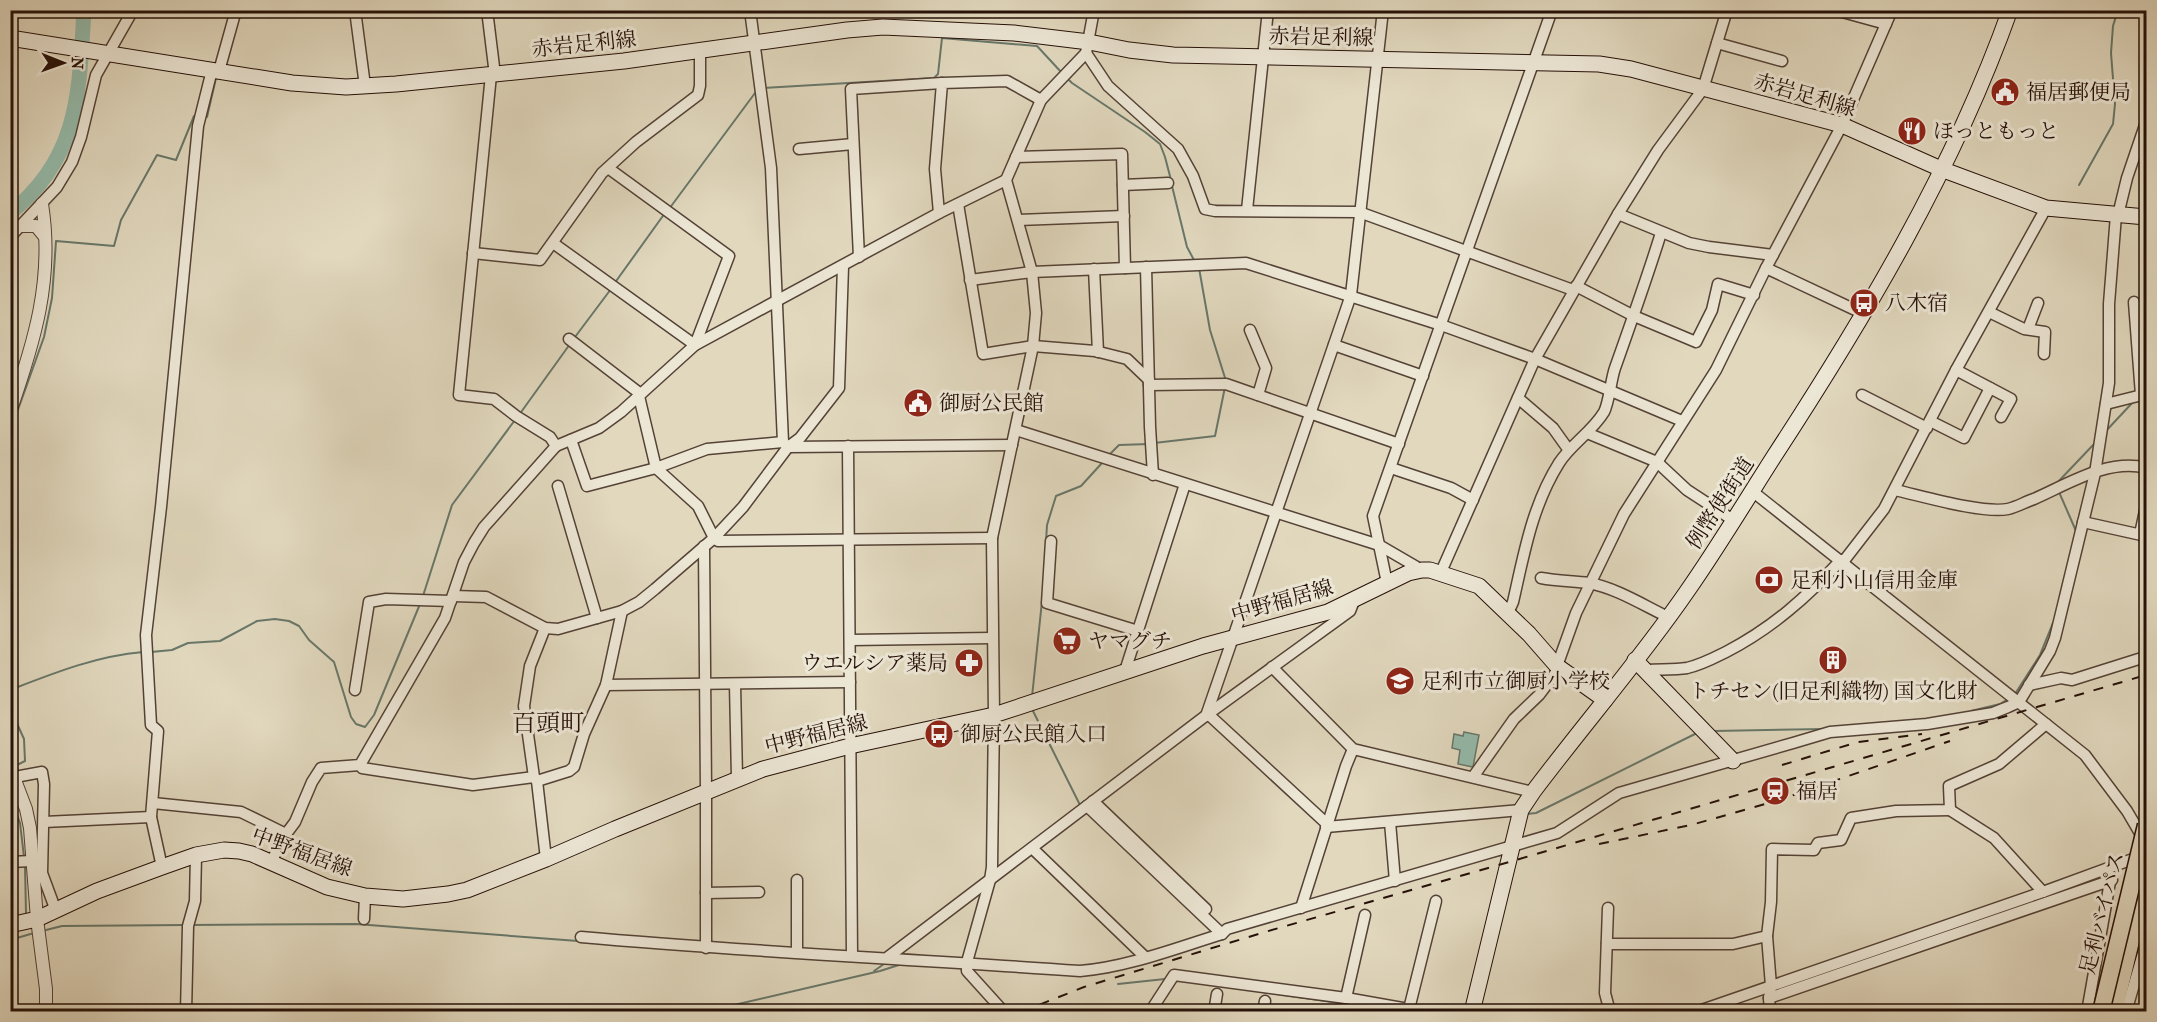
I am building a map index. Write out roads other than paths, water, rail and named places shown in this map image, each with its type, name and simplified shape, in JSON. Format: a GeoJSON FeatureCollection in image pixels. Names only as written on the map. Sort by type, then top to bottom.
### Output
{"type":"FeatureCollection","features":[{"type":"Feature","properties":{"kind":"highway","name":"足利バイパス"},"geometry":{"type":"LineString","coordinates":[[2101,1011],[2146,825]]}},
{"type":"Feature","properties":{"kind":"highway","name":"足利バイパス"},"geometry":{"type":"LineString","coordinates":[[2114,1011],[2146,878]]}},
{"type":"Feature","properties":{"kind":"main road","name":"例幣使街道"},"geometry":{"type":"LineString","coordinates":[[1472,1011],[1521,810],[1605,700],[1640,665],[1668,616],[1688,591],[1826,377],[1864,314],[1941,169],[1966,118],[2010,10]]}},
{"type":"Feature","properties":{"kind":"main road","name":"赤岩足利線"},"geometry":{"type":"LineString","coordinates":[[10,38],[301,84],[346,87],[493,75],[883,27],[1014,33],[1088,47],[1173,55],[1599,64],[1631,69],[1842,125],[1941,169],[2046,208],[2146,217]]}},
{"type":"Feature","properties":{"kind":"main road","name":"中野福居線"},"geometry":{"type":"LineString","coordinates":[[10,925],[37,919],[98,891],[196,855],[224,850],[239,851],[271,862],[327,887],[365,896],[403,899],[448,894],[484,884],[737,778],[850,746],[994,715],[1232,637],[1328,612],[1408,573],[1422,570],[1441,572],[1479,586],[1559,666],[1605,700]]}},
{"type":"Feature","properties":{"kind":"main road"},"geometry":{"type":"LineString","coordinates":[[1640,665],[1733,761]]}},
{"type":"Feature","properties":{"kind":"street"},"geometry":{"type":"LineString","coordinates":[[10,237],[57,187],[81,137],[101,52],[133,10]]}},
{"type":"Feature","properties":{"kind":"street"},"geometry":{"type":"LineString","coordinates":[[162,867],[151,817],[158,731],[151,725],[146,635],[161,507],[198,126],[236,10]]}},
{"type":"Feature","properties":{"kind":"street"},"geometry":{"type":"LineString","coordinates":[[355,10],[365,86]]}},
{"type":"Feature","properties":{"kind":"street"},"geometry":{"type":"LineString","coordinates":[[487,10],[493,75],[459,395],[494,399],[550,437],[556,446]]}},
{"type":"Feature","properties":{"kind":"street"},"geometry":{"type":"LineString","coordinates":[[750,10],[771,168],[785,444]]}},
{"type":"Feature","properties":{"kind":"street"},"geometry":{"type":"LineString","coordinates":[[360,765],[445,618],[465,562],[484,527],[556,446],[599,428],[621,412],[695,345],[939,213],[1006,180],[1041,100],[1088,47],[1094,10]]}},
{"type":"Feature","properties":{"kind":"street"},"geometry":{"type":"LineString","coordinates":[[1247,210],[1268,10]]}},
{"type":"Feature","properties":{"kind":"street"},"geometry":{"type":"LineString","coordinates":[[1207,715],[1274,513],[1351,295],[1383,10]]}},
{"type":"Feature","properties":{"kind":"street"},"geometry":{"type":"LineString","coordinates":[[1387,583],[1373,516],[1552,10]]}},
{"type":"Feature","properties":{"kind":"street"},"geometry":{"type":"LineString","coordinates":[[1441,572],[1535,359],[1618,214],[1658,150],[1703,89],[1727,10]]}},
{"type":"Feature","properties":{"kind":"street"},"geometry":{"type":"LineString","coordinates":[[1835,10],[1886,24]]}},
{"type":"Feature","properties":{"kind":"street"},"geometry":{"type":"LineString","coordinates":[[1473,777],[1514,719],[1539,695],[1559,666],[1590,583],[1624,514],[1716,370],[1766,268],[1842,125],[1892,10]]}},
{"type":"Feature","properties":{"kind":"street"},"geometry":{"type":"LineString","coordinates":[[1717,43],[1782,61]]}},
{"type":"Feature","properties":{"kind":"street"},"geometry":{"type":"LineString","coordinates":[[1088,47],[1108,86],[1178,149],[1193,176],[1205,209],[1215,211],[1359,212],[1467,252],[1575,288],[1696,342],[1712,310],[1718,284],[1754,295]]}},
{"type":"Feature","properties":{"kind":"street"},"geometry":{"type":"LineString","coordinates":[[473,253],[540,260],[595,181],[636,142],[698,95],[700,51]]}},
{"type":"Feature","properties":{"kind":"street"},"geometry":{"type":"LineString","coordinates":[[859,257],[851,89],[1007,81],[1041,100]]}},
{"type":"Feature","properties":{"kind":"street"},"geometry":{"type":"LineString","coordinates":[[939,213],[935,169],[942,83]]}},
{"type":"Feature","properties":{"kind":"street"},"geometry":{"type":"LineString","coordinates":[[581,937],[706,948],[1092,970],[1145,957],[1224,931],[1557,833],[1619,793],[1830,732],[1927,724],[1993,712],[2019,702],[2050,651],[2055,638],[2095,473],[2109,383],[2109,304],[2117,215],[2146,122]]}},
{"type":"Feature","properties":{"kind":"street"},"geometry":{"type":"LineString","coordinates":[[799,149],[854,144]]}},
{"type":"Feature","properties":{"kind":"street"},"geometry":{"type":"LineString","coordinates":[[1016,157],[1122,154],[1125,268]]}},
{"type":"Feature","properties":{"kind":"street"},"geometry":{"type":"LineString","coordinates":[[608,168],[729,256],[695,345]]}},
{"type":"Feature","properties":{"kind":"street"},"geometry":{"type":"LineString","coordinates":[[1004,1011],[967,971],[967,962],[992,867],[994,715],[992,538],[1033,346],[1036,313],[1032,272],[1006,180]]}},
{"type":"Feature","properties":{"kind":"street"},"geometry":{"type":"LineString","coordinates":[[1123,186],[1168,183]]}},
{"type":"Feature","properties":{"kind":"street"},"geometry":{"type":"LineString","coordinates":[[10,412],[29,357],[41,308],[45,237],[42,204]]}},
{"type":"Feature","properties":{"kind":"street"},"geometry":{"type":"LineString","coordinates":[[958,204],[983,354],[1033,346],[1098,352],[1127,359],[1149,382],[1226,384],[1400,444]]}},
{"type":"Feature","properties":{"kind":"street"},"geometry":{"type":"LineString","coordinates":[[1640,665],[1685,668],[1746,642],[1810,594],[1842,561],[1884,509],[1956,370],[2046,208]]}},
{"type":"Feature","properties":{"kind":"street"},"geometry":{"type":"LineString","coordinates":[[1618,214],[1661,233],[1709,247],[1773,255]]}},
{"type":"Feature","properties":{"kind":"street"},"geometry":{"type":"LineString","coordinates":[[1018,220],[1124,216]]}},
{"type":"Feature","properties":{"kind":"street"},"geometry":{"type":"LineString","coordinates":[[21,226],[36,226],[45,237]]}},
{"type":"Feature","properties":{"kind":"street"},"geometry":{"type":"LineString","coordinates":[[1508,613],[1513,602],[1529,527],[1536,508],[1568,449],[1587,433],[1605,410],[1608,391],[1661,233]]}},
{"type":"Feature","properties":{"kind":"street"},"geometry":{"type":"LineString","coordinates":[[554,243],[695,345]]}},
{"type":"Feature","properties":{"kind":"street"},"geometry":{"type":"LineString","coordinates":[[970,280],[1032,272],[1246,264],[1441,325],[1535,359],[1682,421]]}},
{"type":"Feature","properties":{"kind":"street"},"geometry":{"type":"LineString","coordinates":[[355,690],[369,602],[386,599],[486,597],[545,628],[566,628],[622,610],[639,602],[714,538],[743,507],[785,444],[800,438],[839,388],[843,266]]}},
{"type":"Feature","properties":{"kind":"street"},"geometry":{"type":"LineString","coordinates":[[1146,267],[1153,475]]}},
{"type":"Feature","properties":{"kind":"street"},"geometry":{"type":"LineString","coordinates":[[1766,268],[1864,314]]}},
{"type":"Feature","properties":{"kind":"street"},"geometry":{"type":"LineString","coordinates":[[1094,269],[1098,352]]}},
{"type":"Feature","properties":{"kind":"street"},"geometry":{"type":"LineString","coordinates":[[2106,404],[2144,395],[2134,302]]}},
{"type":"Feature","properties":{"kind":"street"},"geometry":{"type":"LineString","coordinates":[[2028,329],[2038,303]]}},
{"type":"Feature","properties":{"kind":"street"},"geometry":{"type":"LineString","coordinates":[[1989,312],[2028,329],[2045,332],[2044,354]]}},
{"type":"Feature","properties":{"kind":"street"},"geometry":{"type":"LineString","coordinates":[[1250,330],[1266,368],[1257,395]]}},
{"type":"Feature","properties":{"kind":"street"},"geometry":{"type":"LineString","coordinates":[[572,341],[638,392],[657,468],[698,506],[714,538],[718,541],[992,538]]}},
{"type":"Feature","properties":{"kind":"street"},"geometry":{"type":"LineString","coordinates":[[1334,345],[1423,376]]}},
{"type":"Feature","properties":{"kind":"street"},"geometry":{"type":"LineString","coordinates":[[1956,370],[2011,399],[2001,417]]}},
{"type":"Feature","properties":{"kind":"street"},"geometry":{"type":"LineString","coordinates":[[1862,395],[1928,425],[1964,438],[1990,388]]}},
{"type":"Feature","properties":{"kind":"street"},"geometry":{"type":"LineString","coordinates":[[1518,398],[1553,428],[1568,449]]}},
{"type":"Feature","properties":{"kind":"street"},"geometry":{"type":"LineString","coordinates":[[1016,430],[1378,545],[1422,570]]}},
{"type":"Feature","properties":{"kind":"street"},"geometry":{"type":"LineString","coordinates":[[1587,433],[1657,462],[1687,490],[1733,520]]}},
{"type":"Feature","properties":{"kind":"street"},"geometry":{"type":"LineString","coordinates":[[571,440],[587,486],[657,468],[707,449],[785,444],[1012,445]]}},
{"type":"Feature","properties":{"kind":"street"},"geometry":{"type":"LineString","coordinates":[[848,446],[852,956]]}},
{"type":"Feature","properties":{"kind":"street"},"geometry":{"type":"LineString","coordinates":[[1894,490],[1974,507],[2006,510],[2095,473],[2123,465],[2146,468]]}},
{"type":"Feature","properties":{"kind":"street"},"geometry":{"type":"LineString","coordinates":[[1391,468],[1451,488],[1473,500]]}},
{"type":"Feature","properties":{"kind":"street"},"geometry":{"type":"LineString","coordinates":[[1125,671],[1185,484]]}},
{"type":"Feature","properties":{"kind":"street"},"geometry":{"type":"LineString","coordinates":[[558,486],[597,618]]}},
{"type":"Feature","properties":{"kind":"street"},"geometry":{"type":"LineString","coordinates":[[1752,491],[2085,756],[2127,811],[2146,845]]}},
{"type":"Feature","properties":{"kind":"street"},"geometry":{"type":"LineString","coordinates":[[2083,522],[2143,535],[2146,506]]}},
{"type":"Feature","properties":{"kind":"street"},"geometry":{"type":"LineString","coordinates":[[1051,540],[1047,603],[1138,631]]}},
{"type":"Feature","properties":{"kind":"street"},"geometry":{"type":"LineString","coordinates":[[704,546],[706,948]]}},
{"type":"Feature","properties":{"kind":"street"},"geometry":{"type":"LineString","coordinates":[[1541,578],[1590,583],[1668,616]]}},
{"type":"Feature","properties":{"kind":"street"},"geometry":{"type":"LineString","coordinates":[[888,957],[1207,715],[1350,611],[1354,601]]}},
{"type":"Feature","properties":{"kind":"street"},"geometry":{"type":"LineString","coordinates":[[271,862],[295,822],[312,782],[321,768],[360,765],[362,768],[473,785],[535,779],[569,771],[574,767],[584,734],[606,686],[622,610]]}},
{"type":"Feature","properties":{"kind":"street"},"geometry":{"type":"LineString","coordinates":[[545,628],[530,666],[525,706],[546,859]]}},
{"type":"Feature","properties":{"kind":"street"},"geometry":{"type":"LineString","coordinates":[[850,640],[993,638]]}},
{"type":"Feature","properties":{"kind":"street"},"geometry":{"type":"LineString","coordinates":[[2029,685],[2061,678],[2072,680],[2145,657],[2146,651]]}},
{"type":"Feature","properties":{"kind":"street"},"geometry":{"type":"LineString","coordinates":[[1272,668],[1353,749],[1533,792]]}},
{"type":"Feature","properties":{"kind":"street"},"geometry":{"type":"LineString","coordinates":[[606,686],[850,682]]}},
{"type":"Feature","properties":{"kind":"street"},"geometry":{"type":"LineString","coordinates":[[735,684],[737,778]]}},
{"type":"Feature","properties":{"kind":"street"},"geometry":{"type":"LineString","coordinates":[[1207,715],[1327,826],[1521,810]]}},
{"type":"Feature","properties":{"kind":"street"},"geometry":{"type":"LineString","coordinates":[[1950,810],[1949,786],[1999,764],[2046,724]]}},
{"type":"Feature","properties":{"kind":"street"},"geometry":{"type":"LineString","coordinates":[[1301,908],[1353,749]]}},
{"type":"Feature","properties":{"kind":"street"},"geometry":{"type":"LineString","coordinates":[[46,1011],[44,968],[28,818],[13,772],[42,772],[44,822],[42,873],[56,911]]}},
{"type":"Feature","properties":{"kind":"street"},"geometry":{"type":"LineString","coordinates":[[153,803],[241,812],[286,834]]}},
{"type":"Feature","properties":{"kind":"street"},"geometry":{"type":"LineString","coordinates":[[1090,804],[1224,931]]}},
{"type":"Feature","properties":{"kind":"street"},"geometry":{"type":"LineString","coordinates":[[1770,1011],[1768,998],[1771,986],[1767,936],[1771,902],[1772,849],[1814,850],[1818,843],[1841,840],[1851,818],[1896,811],[1950,810],[1994,838],[2043,892]]}},
{"type":"Feature","properties":{"kind":"street"},"geometry":{"type":"LineString","coordinates":[[44,822],[151,817]]}},
{"type":"Feature","properties":{"kind":"street"},"geometry":{"type":"LineString","coordinates":[[1390,822],[1395,880]]}},
{"type":"Feature","properties":{"kind":"street"},"geometry":{"type":"LineString","coordinates":[[1032,848],[1145,957]]}},
{"type":"Feature","properties":{"kind":"street"},"geometry":{"type":"LineString","coordinates":[[1768,998],[2111,874],[2146,854]]}},
{"type":"Feature","properties":{"kind":"street"},"geometry":{"type":"LineString","coordinates":[[186,1011],[188,926],[195,901],[196,855]]}},
{"type":"Feature","properties":{"kind":"street"},"geometry":{"type":"LineString","coordinates":[[10,862],[32,861]]}},
{"type":"Feature","properties":{"kind":"street"},"geometry":{"type":"LineString","coordinates":[[1696,1011],[2043,892],[2111,874]]}},
{"type":"Feature","properties":{"kind":"street"},"geometry":{"type":"LineString","coordinates":[[2087,1011],[2111,874]]}},
{"type":"Feature","properties":{"kind":"street"},"geometry":{"type":"LineString","coordinates":[[797,880],[797,952]]}},
{"type":"Feature","properties":{"kind":"street"},"geometry":{"type":"LineString","coordinates":[[706,894],[759,892]]}},
{"type":"Feature","properties":{"kind":"street"},"geometry":{"type":"LineString","coordinates":[[364,919],[365,896]]}},
{"type":"Feature","properties":{"kind":"street"},"geometry":{"type":"LineString","coordinates":[[1409,1010],[1436,901]]}},
{"type":"Feature","properties":{"kind":"street"},"geometry":{"type":"LineString","coordinates":[[1608,908],[1605,993],[1610,1011]]}},
{"type":"Feature","properties":{"kind":"street"},"geometry":{"type":"LineString","coordinates":[[1346,998],[1365,915]]}},
{"type":"Feature","properties":{"kind":"street"},"geometry":{"type":"LineString","coordinates":[[1607,944],[1734,944],[1767,936]]}},
{"type":"Feature","properties":{"kind":"street"},"geometry":{"type":"LineString","coordinates":[[2126,1011],[2146,943]]}},
{"type":"Feature","properties":{"kind":"street"},"geometry":{"type":"LineString","coordinates":[[1150,1011],[1174,975],[1425,1011]]}},
{"type":"Feature","properties":{"kind":"street"},"geometry":{"type":"LineString","coordinates":[[1214,1011],[1217,994]]}},
{"type":"Feature","properties":{"kind":"waterway"},"geometry":{"type":"LineString","coordinates":[[10,213],[33,192],[63,146],[77,95],[84,10]]}},
{"type":"Feature","properties":{"kind":"waterway"},"geometry":{"type":"LineString","coordinates":[[2079,185],[2113,124],[2115,104],[2111,53],[2113,26],[2118,10]]}},
{"type":"Feature","properties":{"kind":"waterway"},"geometry":{"type":"LineString","coordinates":[[763,88],[934,78],[938,74],[942,38],[1037,46],[1062,73]]}},
{"type":"Feature","properties":{"kind":"waterway"},"geometry":{"type":"LineString","coordinates":[[1066,77],[1160,144],[1171,180]]}},
{"type":"Feature","properties":{"kind":"waterway"},"geometry":{"type":"LineString","coordinates":[[205,117],[207,117],[216,78]]}},
{"type":"Feature","properties":{"kind":"waterway"},"geometry":{"type":"LineString","coordinates":[[669,209],[758,89]]}},
{"type":"Feature","properties":{"kind":"waterway"},"geometry":{"type":"LineString","coordinates":[[10,432],[44,337],[52,298],[56,241],[114,246],[121,220],[157,155],[176,160],[194,116],[196,116]]}},
{"type":"Feature","properties":{"kind":"waterway"},"geometry":{"type":"LineString","coordinates":[[1172,186],[1187,247],[1194,260]]}},
{"type":"Feature","properties":{"kind":"waterway"},"geometry":{"type":"LineString","coordinates":[[614,284],[665,213]]}},
{"type":"Feature","properties":{"kind":"waterway"},"geometry":{"type":"LineString","coordinates":[[1199,268],[1210,330],[1226,381]]}},
{"type":"Feature","properties":{"kind":"waterway"},"geometry":{"type":"LineString","coordinates":[[575,337],[611,289]]}},
{"type":"Feature","properties":{"kind":"waterway"},"geometry":{"type":"LineString","coordinates":[[519,415],[570,344]]}},
{"type":"Feature","properties":{"kind":"waterway"},"geometry":{"type":"LineString","coordinates":[[1154,443],[1215,436],[1225,387]]}},
{"type":"Feature","properties":{"kind":"waterway"},"geometry":{"type":"LineString","coordinates":[[2105,432],[2134,401]]}},
{"type":"Feature","properties":{"kind":"waterway"},"geometry":{"type":"LineString","coordinates":[[423,596],[452,505],[515,420]]}},
{"type":"Feature","properties":{"kind":"waterway"},"geometry":{"type":"LineString","coordinates":[[2056,484],[2095,443]]}},
{"type":"Feature","properties":{"kind":"waterway"},"geometry":{"type":"LineString","coordinates":[[1108,456],[1119,445],[1149,444]]}},
{"type":"Feature","properties":{"kind":"waterway"},"geometry":{"type":"LineString","coordinates":[[1046,542],[1047,525],[1056,496],[1081,486],[1102,463]]}},
{"type":"Feature","properties":{"kind":"waterway"},"geometry":{"type":"LineString","coordinates":[[2059,492],[2076,531]]}},
{"type":"Feature","properties":{"kind":"waterway"},"geometry":{"type":"LineString","coordinates":[[1032,697],[1042,601]]}},
{"type":"Feature","properties":{"kind":"waterway"},"geometry":{"type":"LineString","coordinates":[[151,652],[172,650],[188,643],[220,641],[257,621],[275,619],[289,621],[299,626],[309,640],[334,662],[351,717],[356,724],[365,727],[374,715],[420,604]]}},
{"type":"Feature","properties":{"kind":"waterway"},"geometry":{"type":"LineString","coordinates":[[2015,694],[2040,655],[2053,623]]}},
{"type":"Feature","properties":{"kind":"waterway"},"geometry":{"type":"LineString","coordinates":[[10,690],[92,661],[143,652]]}},
{"type":"Feature","properties":{"kind":"waterway"},"geometry":{"type":"LineString","coordinates":[[1971,711],[2000,704],[2008,699]]}},
{"type":"Feature","properties":{"kind":"waterway"},"geometry":{"type":"LineString","coordinates":[[10,708],[24,739],[25,761],[15,766]]}},
{"type":"Feature","properties":{"kind":"waterway"},"geometry":{"type":"LineString","coordinates":[[1032,709],[1080,805]]}},
{"type":"Feature","properties":{"kind":"waterway"},"geometry":{"type":"LineString","coordinates":[[1714,731],[1825,729]]}},
{"type":"Feature","properties":{"kind":"waterway"},"geometry":{"type":"LineString","coordinates":[[1527,814],[1536,813],[1697,733]]}},
{"type":"Feature","properties":{"kind":"waterway"},"geometry":{"type":"LineString","coordinates":[[10,796],[20,823],[24,857]]}},
{"type":"Feature","properties":{"kind":"waterway"},"geometry":{"type":"LineString","coordinates":[[1488,858],[1502,855]]}},
{"type":"Feature","properties":{"kind":"waterway"},"geometry":{"type":"LineString","coordinates":[[25,866],[26,914]]}},
{"type":"Feature","properties":{"kind":"waterway"},"geometry":{"type":"LineString","coordinates":[[191,925],[356,924],[578,941]]}},
{"type":"Feature","properties":{"kind":"waterway"},"geometry":{"type":"LineString","coordinates":[[42,931],[62,926],[186,925]]}},
{"type":"Feature","properties":{"kind":"waterway"},"geometry":{"type":"LineString","coordinates":[[10,940],[34,933]]}},
{"type":"Feature","properties":{"kind":"waterway"},"geometry":{"type":"LineString","coordinates":[[874,971],[884,964]]}},
{"type":"Feature","properties":{"kind":"waterway"},"geometry":{"type":"LineString","coordinates":[[704,1012],[902,964]]}},
{"type":"Feature","properties":{"kind":"waterway"},"geometry":{"type":"LineString","coordinates":[[1104,973],[1111,972]]}},
{"type":"Feature","properties":{"kind":"waterway"},"geometry":{"type":"LineString","coordinates":[[1118,984],[1165,979]]}},
{"type":"Feature","properties":{"kind":"waterway"},"geometry":{"type":"LineString","coordinates":[[1249,990],[1360,1006]]}},
{"type":"Feature","properties":{"kind":"railway"},"geometry":{"type":"LineString","coordinates":[[1021,1012],[1084,987],[1265,932],[2146,675]]}},
{"type":"Feature","properties":{"kind":"railway"},"geometry":{"type":"LineString","coordinates":[[1782,765],[1858,742],[1922,734]]}},
{"type":"Feature","properties":{"kind":"railway"},"geometry":{"type":"LineString","coordinates":[[1599,844],[1691,825],[1776,801],[1950,741]]}},
{"type":"Feature","properties":{"kind":"place","name":"福居郵便局"},"geometry":{"type":"Point","coordinates":[2005,92]}},
{"type":"Feature","properties":{"kind":"place","name":"ほっともっと"},"geometry":{"type":"Point","coordinates":[1912,131]}},
{"type":"Feature","properties":{"kind":"place","name":"八木宿"},"geometry":{"type":"Point","coordinates":[1864,303]}},
{"type":"Feature","properties":{"kind":"place","name":"御厨公民館"},"geometry":{"type":"Point","coordinates":[918,403]}},
{"type":"Feature","properties":{"kind":"place","name":"足利小山信用金庫"},"geometry":{"type":"Point","coordinates":[1769,580]}},
{"type":"Feature","properties":{"kind":"place","name":"ヤマグチ"},"geometry":{"type":"Point","coordinates":[1067,641]}},
{"type":"Feature","properties":{"kind":"place","name":"トチセン(旧足利織物) 国文化財"},"geometry":{"type":"Point","coordinates":[1833,660]}},
{"type":"Feature","properties":{"kind":"place","name":"ウエルシア薬局"},"geometry":{"type":"Point","coordinates":[969,663]}},
{"type":"Feature","properties":{"kind":"place","name":"足利市立御厨小学校"},"geometry":{"type":"Point","coordinates":[1400,681]}},
{"type":"Feature","properties":{"kind":"place","name":"御厨公民館入口"},"geometry":{"type":"Point","coordinates":[939,734]}},
{"type":"Feature","properties":{"kind":"place","name":"福居"},"geometry":{"type":"Point","coordinates":[1775,791]}},
{"type":"Feature","properties":{"kind":"district","name":"百頭町"},"geometry":{"type":"Point","coordinates":[548,723]}}]}
